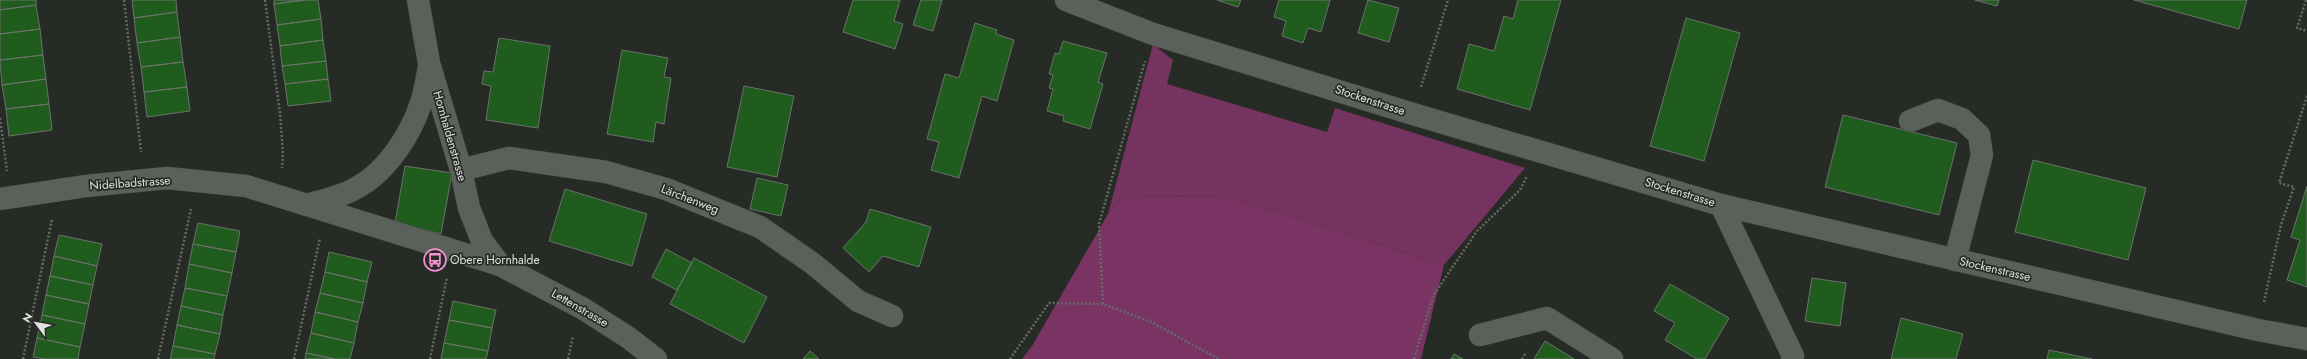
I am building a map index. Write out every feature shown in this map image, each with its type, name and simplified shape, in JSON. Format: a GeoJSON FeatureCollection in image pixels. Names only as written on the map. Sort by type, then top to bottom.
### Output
{"type":"FeatureCollection","features":[{"type":"Feature","properties":{"kind":"street","name":"Hornhaldenstrasse"},"geometry":{"type":"LineString","coordinates":[[418,0],[429,63],[461,170],[469,208],[482,241],[500,266]]}},
{"type":"Feature","properties":{"kind":"street","name":"Stockenstrasse"},"geometry":{"type":"LineString","coordinates":[[1066,0],[1153,34],[1413,114],[1721,205],[2258,330],[2307,339]]}},
{"type":"Feature","properties":{"kind":"street"},"geometry":{"type":"LineString","coordinates":[[316,208],[359,187],[380,170],[407,134],[419,109],[429,63]]}},
{"type":"Feature","properties":{"kind":"street"},"geometry":{"type":"LineString","coordinates":[[1910,121],[1938,110],[1962,119],[1979,135],[1982,155],[1956,260]]}},
{"type":"Feature","properties":{"kind":"street","name":"Lärchenweg"},"geometry":{"type":"LineString","coordinates":[[461,170],[509,158],[606,172],[666,189],[760,227],[812,263],[858,301],[892,316]]}},
{"type":"Feature","properties":{"kind":"street","name":"Nidelbadstrasse"},"geometry":{"type":"LineString","coordinates":[[0,199],[58,190],[167,178],[246,186],[500,266]]}},
{"type":"Feature","properties":{"kind":"street"},"geometry":{"type":"LineString","coordinates":[[1721,205],[1793,356],[1792,359]]}},
{"type":"Feature","properties":{"kind":"street","name":"Lettenstrasse"},"geometry":{"type":"LineString","coordinates":[[500,266],[582,308],[629,338],[656,359]]}},
{"type":"Feature","properties":{"kind":"street"},"geometry":{"type":"LineString","coordinates":[[1480,335],[1547,318],[1612,359]]}},
{"type":"Feature","properties":{"kind":"path"},"geometry":{"type":"LineString","coordinates":[[124,0],[141,144]]}},
{"type":"Feature","properties":{"kind":"path"},"geometry":{"type":"LineString","coordinates":[[265,0],[283,154]]}},
{"type":"Feature","properties":{"kind":"path"},"geometry":{"type":"LineString","coordinates":[[1420,89],[1448,0]]}},
{"type":"Feature","properties":{"kind":"path"},"geometry":{"type":"LineString","coordinates":[[2306,0],[2297,28],[2307,31]]}},
{"type":"Feature","properties":{"kind":"path"},"geometry":{"type":"LineString","coordinates":[[1103,304],[1099,224],[1153,34]]}},
{"type":"Feature","properties":{"kind":"path"},"geometry":{"type":"LineString","coordinates":[[2258,330],[2281,225],[2294,187],[2279,182],[2307,96]]}},
{"type":"Feature","properties":{"kind":"path"},"geometry":{"type":"LineString","coordinates":[[0,118],[6,159]]}},
{"type":"Feature","properties":{"kind":"path"},"geometry":{"type":"LineString","coordinates":[[158,359],[197,181]]}},
{"type":"Feature","properties":{"kind":"path"},"geometry":{"type":"LineString","coordinates":[[1414,359],[1433,296],[1476,231],[1523,186]]}},
{"type":"Feature","properties":{"kind":"path"},"geometry":{"type":"LineString","coordinates":[[23,359],[58,190]]}},
{"type":"Feature","properties":{"kind":"path"},"geometry":{"type":"LineString","coordinates":[[294,359],[316,208]]}},
{"type":"Feature","properties":{"kind":"path"},"geometry":{"type":"LineString","coordinates":[[430,359],[448,270]]}},
{"type":"Feature","properties":{"kind":"path"},"geometry":{"type":"LineString","coordinates":[[1010,359],[1049,303],[1103,304],[1151,322],[1219,359]]}},
{"type":"Feature","properties":{"kind":"path"},"geometry":{"type":"LineString","coordinates":[[568,359],[574,334]]}},
{"type":"Feature","properties":{"kind":"shaded area"},"geometry":{"type":"Polygon","coordinates":[[[1153,44],[1173,60],[1167,84],[1327,132],[1335,108],[1525,168],[1444,265],[1230,197],[1124,196],[1108,214],[1153,44]]]}},
{"type":"Feature","properties":{"kind":"shaded area"},"geometry":{"type":"Polygon","coordinates":[[[1124,196],[1230,197],[1444,265],[1421,359],[1022,359],[1032,346],[1108,214],[1124,196]]]}},
{"type":"Feature","properties":{"kind":"building"},"geometry":{"type":"Polygon","coordinates":[[[0,0],[36,0],[36,5],[0,10],[0,0]]]}},
{"type":"Feature","properties":{"kind":"building"},"geometry":{"type":"Polygon","coordinates":[[[132,0],[176,0],[177,12],[134,18],[132,0]]]}},
{"type":"Feature","properties":{"kind":"building"},"geometry":{"type":"Polygon","coordinates":[[[274,0],[305,0],[274,4],[274,0]]]}},
{"type":"Feature","properties":{"kind":"building"},"geometry":{"type":"Polygon","coordinates":[[[318,0],[321,19],[277,25],[274,4],[318,0]]]}},
{"type":"Feature","properties":{"kind":"building"},"geometry":{"type":"Polygon","coordinates":[[[853,0],[900,0],[894,21],[903,24],[895,49],[843,32],[853,0]]]}},
{"type":"Feature","properties":{"kind":"building"},"geometry":{"type":"Polygon","coordinates":[[[921,0],[942,0],[933,31],[913,25],[921,0]]]}},
{"type":"Feature","properties":{"kind":"building"},"geometry":{"type":"Polygon","coordinates":[[[1217,0],[1241,0],[1238,7],[1217,0]]]}},
{"type":"Feature","properties":{"kind":"building"},"geometry":{"type":"Polygon","coordinates":[[[1279,0],[1330,0],[1321,32],[1308,28],[1303,43],[1282,36],[1286,21],[1274,17],[1279,0]]]}},
{"type":"Feature","properties":{"kind":"building"},"geometry":{"type":"Polygon","coordinates":[[[1368,0],[1399,8],[1389,42],[1358,33],[1368,0]]]}},
{"type":"Feature","properties":{"kind":"building"},"geometry":{"type":"Polygon","coordinates":[[[1518,0],[1561,0],[1530,110],[1457,89],[1469,44],[1494,51],[1504,16],[1513,19],[1518,0]]]}},
{"type":"Feature","properties":{"kind":"building"},"geometry":{"type":"Polygon","coordinates":[[[1975,0],[1999,0],[1997,6],[1975,0]]]}},
{"type":"Feature","properties":{"kind":"building"},"geometry":{"type":"Polygon","coordinates":[[[2134,0],[2247,0],[2239,29],[2134,0]]]}},
{"type":"Feature","properties":{"kind":"building"},"geometry":{"type":"Polygon","coordinates":[[[36,5],[40,29],[0,34],[0,10],[36,5]]]}},
{"type":"Feature","properties":{"kind":"building"},"geometry":{"type":"Polygon","coordinates":[[[177,12],[180,37],[137,43],[134,18],[177,12]]]}},
{"type":"Feature","properties":{"kind":"building"},"geometry":{"type":"Polygon","coordinates":[[[1686,18],[1740,33],[1704,161],[1650,146],[1686,18]]]}},
{"type":"Feature","properties":{"kind":"building"},"geometry":{"type":"Polygon","coordinates":[[[321,19],[323,40],[280,46],[277,25],[321,19]]]}},
{"type":"Feature","properties":{"kind":"building"},"geometry":{"type":"Polygon","coordinates":[[[975,23],[997,30],[996,34],[1014,40],[997,101],[982,96],[959,178],[931,170],[939,142],[927,139],[945,74],[959,78],[975,23]]]}},
{"type":"Feature","properties":{"kind":"building"},"geometry":{"type":"Polygon","coordinates":[[[40,29],[43,55],[0,60],[0,34],[40,29]]]}},
{"type":"Feature","properties":{"kind":"building"},"geometry":{"type":"Polygon","coordinates":[[[180,37],[183,62],[141,67],[137,43],[180,37]]]}},
{"type":"Feature","properties":{"kind":"building"},"geometry":{"type":"Polygon","coordinates":[[[499,38],[550,46],[538,128],[486,120],[491,86],[482,84],[484,71],[493,72],[499,38]]]}},
{"type":"Feature","properties":{"kind":"building"},"geometry":{"type":"Polygon","coordinates":[[[323,40],[326,61],[282,66],[280,46],[323,40]]]}},
{"type":"Feature","properties":{"kind":"building"},"geometry":{"type":"Polygon","coordinates":[[[1063,41],[1107,53],[1098,82],[1103,84],[1090,129],[1063,121],[1064,116],[1047,111],[1053,89],[1049,88],[1053,75],[1049,74],[1055,53],[1059,54],[1063,41]]]}},
{"type":"Feature","properties":{"kind":"building"},"geometry":{"type":"Polygon","coordinates":[[[622,50],[668,58],[664,77],[671,78],[664,124],[656,122],[653,142],[607,134],[622,50]]]}},
{"type":"Feature","properties":{"kind":"building"},"geometry":{"type":"Polygon","coordinates":[[[43,55],[46,79],[2,85],[0,60],[43,55]]]}},
{"type":"Feature","properties":{"kind":"building"},"geometry":{"type":"Polygon","coordinates":[[[326,61],[328,79],[285,84],[282,66],[326,61]]]}},
{"type":"Feature","properties":{"kind":"building"},"geometry":{"type":"Polygon","coordinates":[[[183,62],[187,87],[144,92],[141,67],[183,62]]]}},
{"type":"Feature","properties":{"kind":"building"},"geometry":{"type":"Polygon","coordinates":[[[46,79],[49,104],[6,109],[2,85],[46,79]]]}},
{"type":"Feature","properties":{"kind":"building"},"geometry":{"type":"Polygon","coordinates":[[[328,79],[331,101],[288,106],[285,84],[328,79]]]}},
{"type":"Feature","properties":{"kind":"building"},"geometry":{"type":"Polygon","coordinates":[[[744,86],[794,96],[777,177],[727,167],[744,86]]]}},
{"type":"Feature","properties":{"kind":"building"},"geometry":{"type":"Polygon","coordinates":[[[187,87],[190,111],[147,117],[144,92],[187,87]]]}},
{"type":"Feature","properties":{"kind":"building"},"geometry":{"type":"Polygon","coordinates":[[[49,104],[52,130],[9,136],[6,109],[49,104]]]}},
{"type":"Feature","properties":{"kind":"building"},"geometry":{"type":"Polygon","coordinates":[[[1843,115],[1957,143],[1939,215],[1825,187],[1843,115]]]}},
{"type":"Feature","properties":{"kind":"building"},"geometry":{"type":"Polygon","coordinates":[[[2033,160],[2146,188],[2128,260],[2015,232],[2033,160]]]}},
{"type":"Feature","properties":{"kind":"building"},"geometry":{"type":"Polygon","coordinates":[[[405,166],[452,173],[441,234],[395,223],[405,166]]]}},
{"type":"Feature","properties":{"kind":"building"},"geometry":{"type":"Polygon","coordinates":[[[757,178],[788,185],[781,216],[750,209],[757,178]]]}},
{"type":"Feature","properties":{"kind":"building"},"geometry":{"type":"Polygon","coordinates":[[[2307,186],[2307,287],[2287,280],[2300,240],[2291,237],[2307,186]]]}},
{"type":"Feature","properties":{"kind":"building"},"geometry":{"type":"Polygon","coordinates":[[[565,189],[647,214],[632,266],[549,241],[565,189]]]}},
{"type":"Feature","properties":{"kind":"building"},"geometry":{"type":"Polygon","coordinates":[[[870,209],[931,227],[919,267],[883,256],[869,272],[843,248],[866,222],[870,209]]]}},
{"type":"Feature","properties":{"kind":"building"},"geometry":{"type":"Polygon","coordinates":[[[198,223],[240,231],[236,252],[193,244],[198,223]]]}},
{"type":"Feature","properties":{"kind":"building"},"geometry":{"type":"Polygon","coordinates":[[[59,235],[102,244],[97,266],[54,256],[59,235]]]}},
{"type":"Feature","properties":{"kind":"building"},"geometry":{"type":"Polygon","coordinates":[[[193,244],[236,252],[232,273],[189,264],[193,244]]]}},
{"type":"Feature","properties":{"kind":"building"},"geometry":{"type":"Polygon","coordinates":[[[666,249],[692,263],[677,290],[652,277],[666,249]]]}},
{"type":"Feature","properties":{"kind":"building"},"geometry":{"type":"Polygon","coordinates":[[[329,252],[372,262],[367,282],[325,272],[329,252]]]}},
{"type":"Feature","properties":{"kind":"building"},"geometry":{"type":"Polygon","coordinates":[[[54,256],[97,266],[93,285],[50,276],[54,256]]]}},
{"type":"Feature","properties":{"kind":"building"},"geometry":{"type":"Polygon","coordinates":[[[694,258],[767,297],[744,343],[670,304],[694,258]]]}},
{"type":"Feature","properties":{"kind":"building"},"geometry":{"type":"Polygon","coordinates":[[[189,264],[232,273],[227,296],[185,288],[189,264]]]}},
{"type":"Feature","properties":{"kind":"building"},"geometry":{"type":"Polygon","coordinates":[[[325,272],[367,282],[363,303],[320,293],[325,272]]]}},
{"type":"Feature","properties":{"kind":"building"},"geometry":{"type":"Polygon","coordinates":[[[50,276],[93,285],[89,304],[46,295],[50,276]]]}},
{"type":"Feature","properties":{"kind":"building"},"geometry":{"type":"Polygon","coordinates":[[[1812,278],[1846,283],[1840,326],[1805,321],[1812,278]]]}},
{"type":"Feature","properties":{"kind":"building"},"geometry":{"type":"Polygon","coordinates":[[[1670,284],[1729,318],[1705,359],[1697,359],[1665,340],[1675,323],[1654,311],[1670,284]]]}},
{"type":"Feature","properties":{"kind":"building"},"geometry":{"type":"Polygon","coordinates":[[[185,288],[227,296],[223,315],[181,306],[185,288]]]}},
{"type":"Feature","properties":{"kind":"building"},"geometry":{"type":"Polygon","coordinates":[[[320,293],[363,303],[358,322],[315,312],[320,293]]]}},
{"type":"Feature","properties":{"kind":"building"},"geometry":{"type":"Polygon","coordinates":[[[46,295],[89,304],[85,324],[42,315],[46,295]]]}},
{"type":"Feature","properties":{"kind":"building"},"geometry":{"type":"Polygon","coordinates":[[[453,301],[496,310],[492,328],[449,320],[453,301]]]}},
{"type":"Feature","properties":{"kind":"building"},"geometry":{"type":"Polygon","coordinates":[[[181,306],[223,315],[220,334],[177,325],[181,306]]]}},
{"type":"Feature","properties":{"kind":"building"},"geometry":{"type":"Polygon","coordinates":[[[315,312],[358,322],[354,343],[311,333],[315,312]]]}},
{"type":"Feature","properties":{"kind":"building"},"geometry":{"type":"Polygon","coordinates":[[[42,315],[85,324],[80,347],[37,338],[42,315]]]}},
{"type":"Feature","properties":{"kind":"building"},"geometry":{"type":"Polygon","coordinates":[[[1901,318],[1963,334],[1956,359],[1891,359],[1901,318]]]}},
{"type":"Feature","properties":{"kind":"building"},"geometry":{"type":"Polygon","coordinates":[[[449,320],[492,328],[488,351],[444,343],[449,320]]]}},
{"type":"Feature","properties":{"kind":"building"},"geometry":{"type":"Polygon","coordinates":[[[177,325],[220,334],[215,354],[173,346],[177,325]]]}},
{"type":"Feature","properties":{"kind":"building"},"geometry":{"type":"Polygon","coordinates":[[[311,333],[354,343],[350,359],[335,359],[306,353],[311,333]]]}},
{"type":"Feature","properties":{"kind":"building"},"geometry":{"type":"Polygon","coordinates":[[[37,338],[80,347],[78,359],[44,359],[33,357],[37,338]]]}},
{"type":"Feature","properties":{"kind":"building"},"geometry":{"type":"Polygon","coordinates":[[[1545,341],[1574,359],[1534,359],[1545,341]]]}},
{"type":"Feature","properties":{"kind":"building"},"geometry":{"type":"Polygon","coordinates":[[[444,343],[488,351],[486,359],[441,359],[444,343]]]}},
{"type":"Feature","properties":{"kind":"building"},"geometry":{"type":"Polygon","coordinates":[[[173,346],[215,354],[214,359],[170,359],[173,346]]]}},
{"type":"Feature","properties":{"kind":"building"},"geometry":{"type":"Polygon","coordinates":[[[2049,350],[2092,359],[2047,359],[2049,350]]]}},
{"type":"Feature","properties":{"kind":"building"},"geometry":{"type":"Polygon","coordinates":[[[810,351],[819,359],[803,359],[810,351]]]}},
{"type":"Feature","properties":{"kind":"building"},"geometry":{"type":"Polygon","coordinates":[[[306,353],[335,359],[305,359],[306,353]]]}},
{"type":"Feature","properties":{"kind":"building"},"geometry":{"type":"Polygon","coordinates":[[[1454,354],[1463,359],[1451,359],[1454,354]]]}},
{"type":"Feature","properties":{"kind":"place","name":"Obere Hornhalde"},"geometry":{"type":"Point","coordinates":[435,260]}}]}
